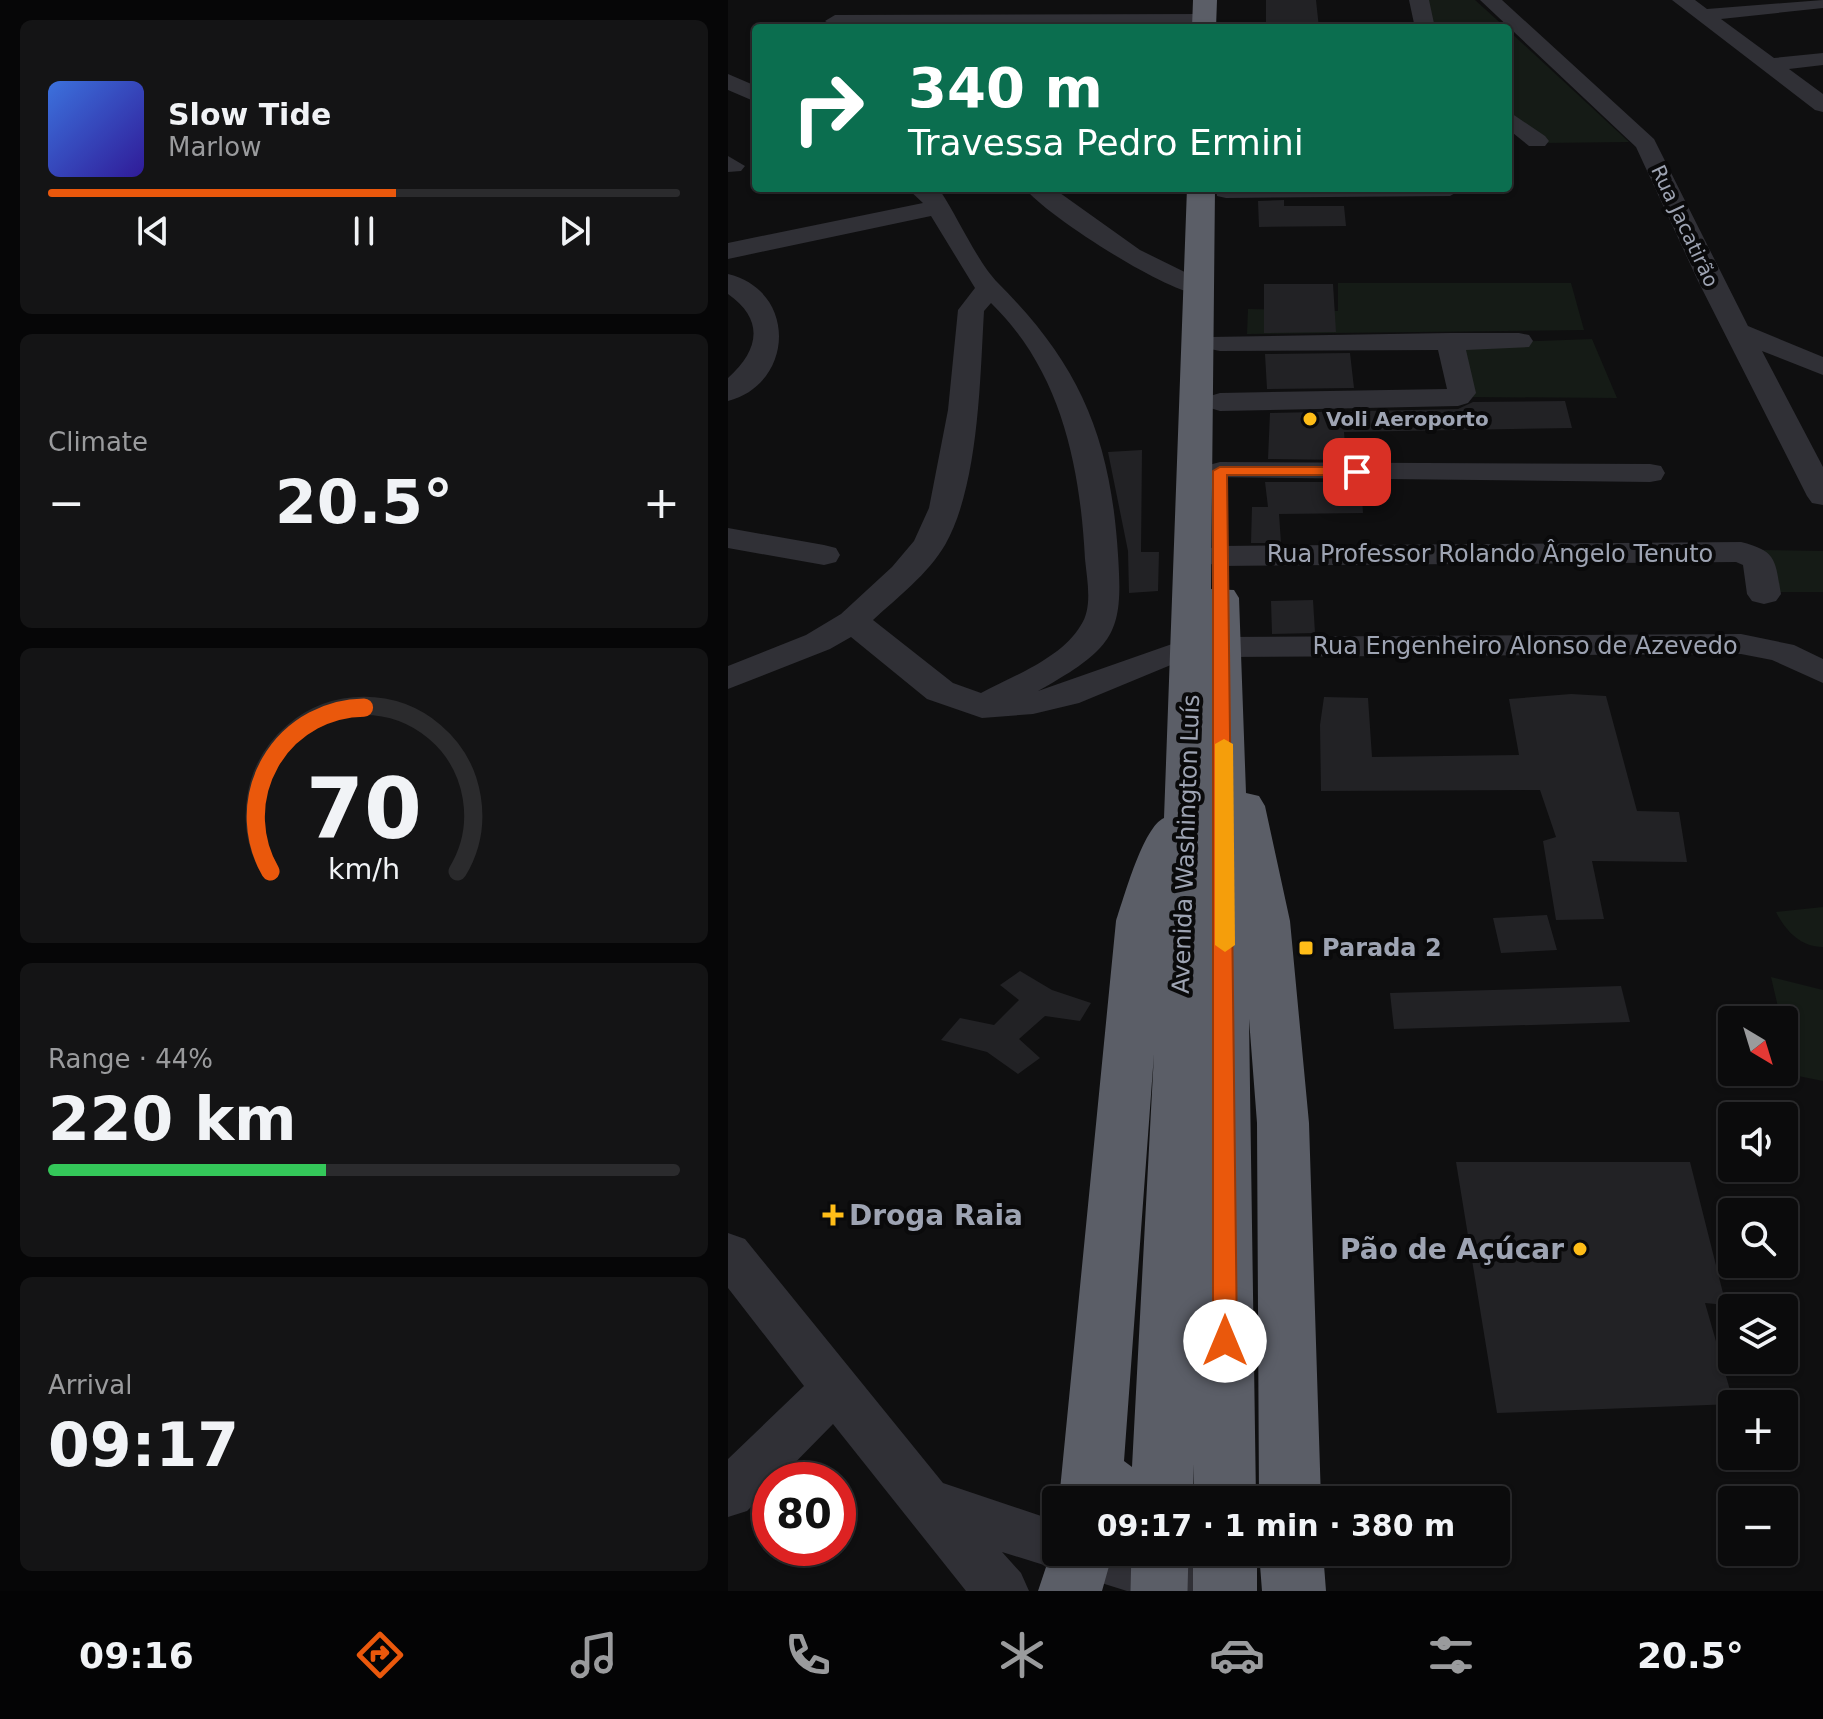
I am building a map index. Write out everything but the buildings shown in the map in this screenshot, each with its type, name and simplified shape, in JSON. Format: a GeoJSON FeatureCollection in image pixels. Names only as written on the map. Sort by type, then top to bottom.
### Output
{"type":"FeatureCollection","features":[{"type":"Feature","properties":{"kind":"highway","name":"Avenida Washington Luís"},"geometry":{"type":"LineString","coordinates":[[1163,1486],[1224,731],[1207,647],[1196,288],[1217,192]]}},
{"type":"Feature","properties":{"kind":"highway","name":"Avenida Washington Luís"},"geometry":{"type":"LineString","coordinates":[[1218,192],[1219,556],[1185,809],[1204,959],[1224,1486]]}},
{"type":"Feature","properties":{"kind":"highway"},"geometry":{"type":"LineString","coordinates":[[1224,731],[1248,824],[1266,921],[1283,1123],[1290,1486]]}},
{"type":"Feature","properties":{"kind":"highway"},"geometry":{"type":"LineString","coordinates":[[1088,1486],[1140,921],[1159,864],[1185,809]]}},
{"type":"Feature","properties":{"kind":"highway"},"geometry":{"type":"LineString","coordinates":[[1159,1591],[1160,1566]]}},
{"type":"Feature","properties":{"kind":"highway"},"geometry":{"type":"LineString","coordinates":[[1223,1591],[1224,1566]]}},
{"type":"Feature","properties":{"kind":"highway"},"geometry":{"type":"LineString","coordinates":[[1292,1566],[1294,1591]]}},
{"type":"Feature","properties":{"kind":"street"},"geometry":{"type":"LineString","coordinates":[[817,0],[839,24],[1066,24],[1204,16]]}},
{"type":"Feature","properties":{"kind":"street"},"geometry":{"type":"LineString","coordinates":[[1419,0],[1424,24]]}},
{"type":"Feature","properties":{"kind":"street","name":"Rua Jacatirão"},"geometry":{"type":"LineString","coordinates":[[1490,0],[1646,144],[1823,496]]}},
{"type":"Feature","properties":{"kind":"street"},"geometry":{"type":"LineString","coordinates":[[1682,0],[1823,105]]}},
{"type":"Feature","properties":{"kind":"street"},"geometry":{"type":"LineString","coordinates":[[1704,15],[1823,2]]}},
{"type":"Feature","properties":{"kind":"street"},"geometry":{"type":"LineString","coordinates":[[1769,65],[1823,59]]}},
{"type":"Feature","properties":{"kind":"street"},"geometry":{"type":"LineString","coordinates":[[728,81],[752,93]]}},
{"type":"Feature","properties":{"kind":"street"},"geometry":{"type":"LineString","coordinates":[[1512,121],[1537,141]]}},
{"type":"Feature","properties":{"kind":"street"},"geometry":{"type":"LineString","coordinates":[[1046,192],[1131,255],[1196,288]]}},
{"type":"Feature","properties":{"kind":"street"},"geometry":{"type":"LineString","coordinates":[[728,251],[929,198],[988,288],[998,293],[1040,341],[1070,399],[1089,458],[1100,511],[1104,604],[1095,631],[1083,644],[982,707],[955,700],[940,691],[853,621]]}},
{"type":"Feature","properties":{"kind":"street"},"geometry":{"type":"LineString","coordinates":[[728,282],[762,312],[767,341],[755,369],[728,392]]}},
{"type":"Feature","properties":{"kind":"street"},"geometry":{"type":"LineString","coordinates":[[728,678],[818,642],[853,621],[904,574],[939,527],[963,410],[971,310],[988,288]]}},
{"type":"Feature","properties":{"kind":"street"},"geometry":{"type":"LineString","coordinates":[[1739,332],[1823,367]]}},
{"type":"Feature","properties":{"kind":"street"},"geometry":{"type":"LineString","coordinates":[[1391,341],[1402,398]]}},
{"type":"Feature","properties":{"kind":"street"},"geometry":{"type":"LineString","coordinates":[[1220,402],[1450,398],[1462,393],[1450,341]]}},
{"type":"Feature","properties":{"kind":"street"},"geometry":{"type":"LineString","coordinates":[[1220,343],[1519,341]]}},
{"type":"Feature","properties":{"kind":"street"},"geometry":{"type":"LineString","coordinates":[[1220,471],[1650,473]]}},
{"type":"Feature","properties":{"kind":"street"},"geometry":{"type":"LineString","coordinates":[[728,538],[824,555]]}},
{"type":"Feature","properties":{"kind":"street","name":"Rua Professor Rolando Ângelo Tenuto"},"geometry":{"type":"LineString","coordinates":[[1219,556],[1741,552],[1759,560],[1764,594]]}},
{"type":"Feature","properties":{"kind":"street","name":"Rua Engenheiro Alonso de Azevedo"},"geometry":{"type":"LineString","coordinates":[[982,707],[1048,700],[1207,647],[1741,644],[1782,652],[1823,672]]}},
{"type":"Feature","properties":{"kind":"street"},"geometry":{"type":"LineString","coordinates":[[728,1252],[924,1500],[1001,1591]]}},
{"type":"Feature","properties":{"kind":"street"},"geometry":{"type":"LineString","coordinates":[[728,1494],[836,1388]]}},
{"type":"Feature","properties":{"kind":"street"},"geometry":{"type":"LineString","coordinates":[[924,1500],[1042,1525]]}},
{"type":"Feature","properties":{"kind":"street"},"geometry":{"type":"LineString","coordinates":[[1162,1566],[1223,1591]]}},
{"type":"Feature","properties":{"kind":"shaded area"},"geometry":{"type":"Polygon","coordinates":[[[1424,0],[1475,0],[1502,24],[1430,24],[1424,0]]]}},
{"type":"Feature","properties":{"kind":"shaded area"},"geometry":{"type":"Polygon","coordinates":[[[1512,34],[1629,142],[1544,143],[1512,116],[1512,34]]]}},
{"type":"Feature","properties":{"kind":"shaded area"},"geometry":{"type":"Polygon","coordinates":[[[1338,283],[1571,283],[1584,330],[1247,334],[1248,309],[1338,311],[1338,283]]]}},
{"type":"Feature","properties":{"kind":"shaded area"},"geometry":{"type":"Polygon","coordinates":[[[1592,339],[1617,398],[1469,397],[1455,344],[1592,339]]]}},
{"type":"Feature","properties":{"kind":"shaded area"},"geometry":{"type":"Polygon","coordinates":[[[1759,550],[1823,551],[1823,592],[1772,592],[1759,550]]]}},
{"type":"Feature","properties":{"kind":"shaded area"},"geometry":{"type":"Polygon","coordinates":[[[1823,907],[1823,947],[1800,941],[1776,912],[1823,907]]]}},
{"type":"Feature","properties":{"kind":"shaded area"},"geometry":{"type":"Polygon","coordinates":[[[1771,977],[1823,990],[1823,1081],[1798,1076],[1798,1006],[1778,1006],[1771,977]]]}},
{"type":"Feature","properties":{"kind":"slow traffic"},"geometry":{"type":"LineString","coordinates":[[1224,744],[1225,945]]}},
{"type":"Feature","properties":{"kind":"place","name":"Voli Aeroporto"},"geometry":{"type":"Point","coordinates":[1310,419]}},
{"type":"Feature","properties":{"kind":"place","name":"Parada 2"},"geometry":{"type":"Point","coordinates":[1306,948]}},
{"type":"Feature","properties":{"kind":"place","name":"Droga Raia"},"geometry":{"type":"Point","coordinates":[833,1215]}},
{"type":"Feature","properties":{"kind":"place","name":"Pão de Açúcar"},"geometry":{"type":"Point","coordinates":[1580,1249]}},
{"type":"Feature","properties":{"kind":"route"},"geometry":{"type":"LineString","coordinates":[[1225,1341],[1220,471],[1357,472]]}}]}
